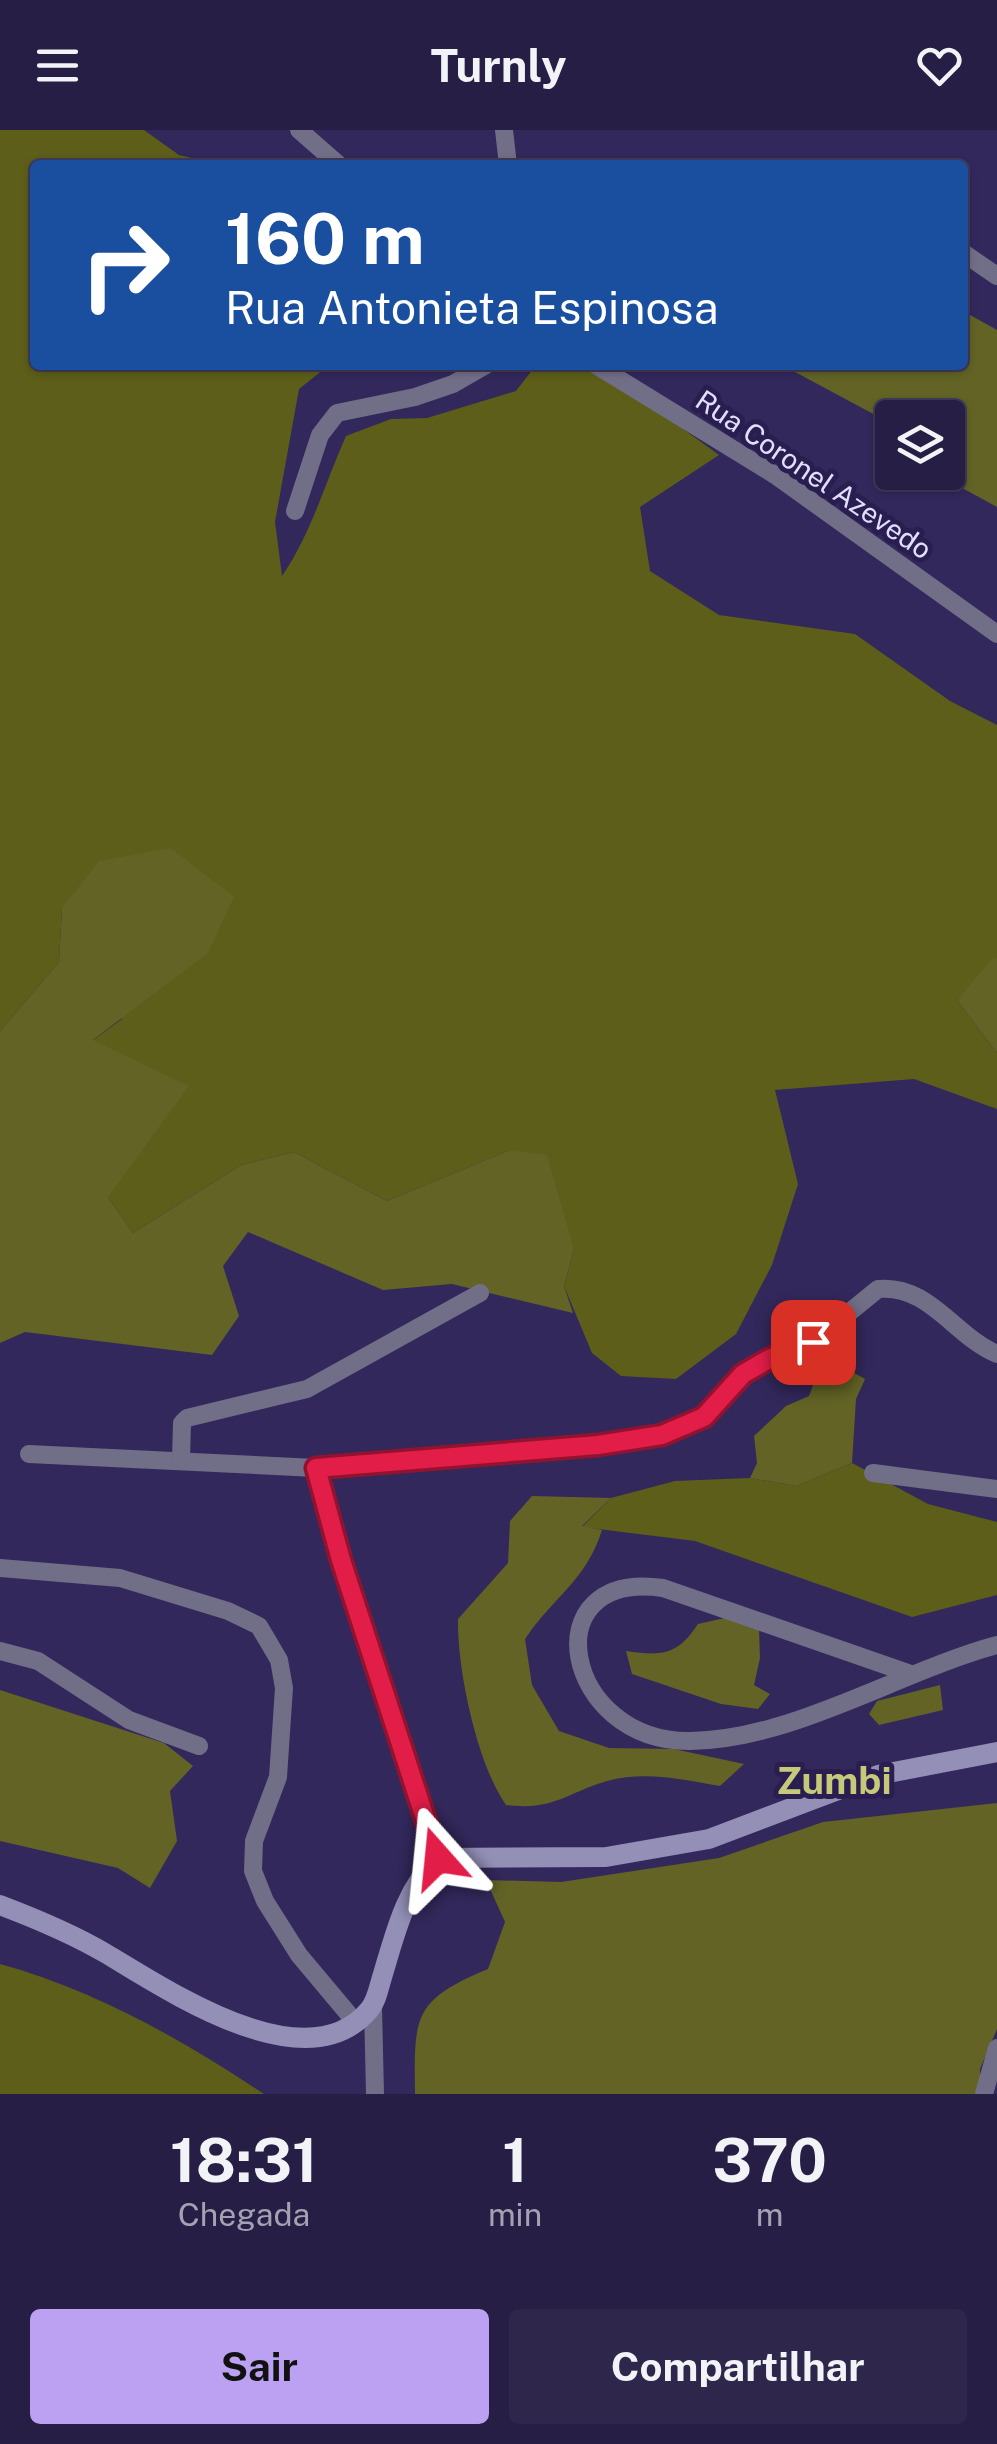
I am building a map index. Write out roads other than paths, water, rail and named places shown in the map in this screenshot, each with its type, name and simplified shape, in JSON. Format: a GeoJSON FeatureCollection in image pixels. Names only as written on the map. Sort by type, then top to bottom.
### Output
{"type":"FeatureCollection","features":[{"type":"Feature","properties":{"kind":"street"},"geometry":{"type":"LineString","coordinates":[[298,130],[333,160]]}},
{"type":"Feature","properties":{"kind":"street"},"geometry":{"type":"LineString","coordinates":[[504,130],[507,160]]}},
{"type":"Feature","properties":{"kind":"street"},"geometry":{"type":"LineString","coordinates":[[968,256],[997,276]]}},
{"type":"Feature","properties":{"kind":"street"},"geometry":{"type":"LineString","coordinates":[[295,511],[320,435],[337,412],[415,397],[453,384],[477,370]]}},
{"type":"Feature","properties":{"kind":"street","name":"Rua Coronel Azevedo"},"geometry":{"type":"LineString","coordinates":[[604,370],[775,475],[997,634]]}},
{"type":"Feature","properties":{"kind":"street"},"geometry":{"type":"LineString","coordinates":[[29,1454],[181,1458],[316,1468],[598,1445],[662,1435],[704,1417],[743,1374],[813,1342],[878,1289],[914,1293],[977,1346],[997,1354]]}},
{"type":"Feature","properties":{"kind":"street"},"geometry":{"type":"LineString","coordinates":[[181,1458],[182,1423],[187,1418],[307,1389],[480,1293]]}},
{"type":"Feature","properties":{"kind":"street"},"geometry":{"type":"LineString","coordinates":[[316,1468],[341,1560],[438,1858]]}},
{"type":"Feature","properties":{"kind":"street"},"geometry":{"type":"LineString","coordinates":[[873,1472],[997,1489]]}},
{"type":"Feature","properties":{"kind":"street"},"geometry":{"type":"LineString","coordinates":[[0,1568],[120,1578],[228,1611],[259,1626],[279,1660],[284,1688],[278,1778],[254,1841],[253,1872],[265,1901],[299,1955],[356,2023]]}},
{"type":"Feature","properties":{"kind":"street"},"geometry":{"type":"LineString","coordinates":[[908,1673],[663,1588],[634,1584],[615,1588],[592,1607],[579,1632],[577,1662],[602,1705],[648,1733],[686,1741],[722,1739],[801,1718],[908,1673],[997,1645]]}},
{"type":"Feature","properties":{"kind":"street"},"geometry":{"type":"LineString","coordinates":[[0,1651],[38,1661],[129,1720],[200,1746]]}},
{"type":"Feature","properties":{"kind":"street"},"geometry":{"type":"LineString","coordinates":[[375,2094],[373,2007],[416,1880],[438,1858],[606,1857],[709,1839],[878,1775],[997,1752]]}},
{"type":"Feature","properties":{"kind":"street"},"geometry":{"type":"LineString","coordinates":[[0,1905],[52,1924],[178,1999],[233,2023],[327,2037],[356,2023],[373,2007]]}},
{"type":"Feature","properties":{"kind":"street"},"geometry":{"type":"LineString","coordinates":[[984,2094],[997,2048]]}},
{"type":"Feature","properties":{"kind":"district","name":"Zumbi"},"geometry":{"type":"Point","coordinates":[834,1780]}}]}
